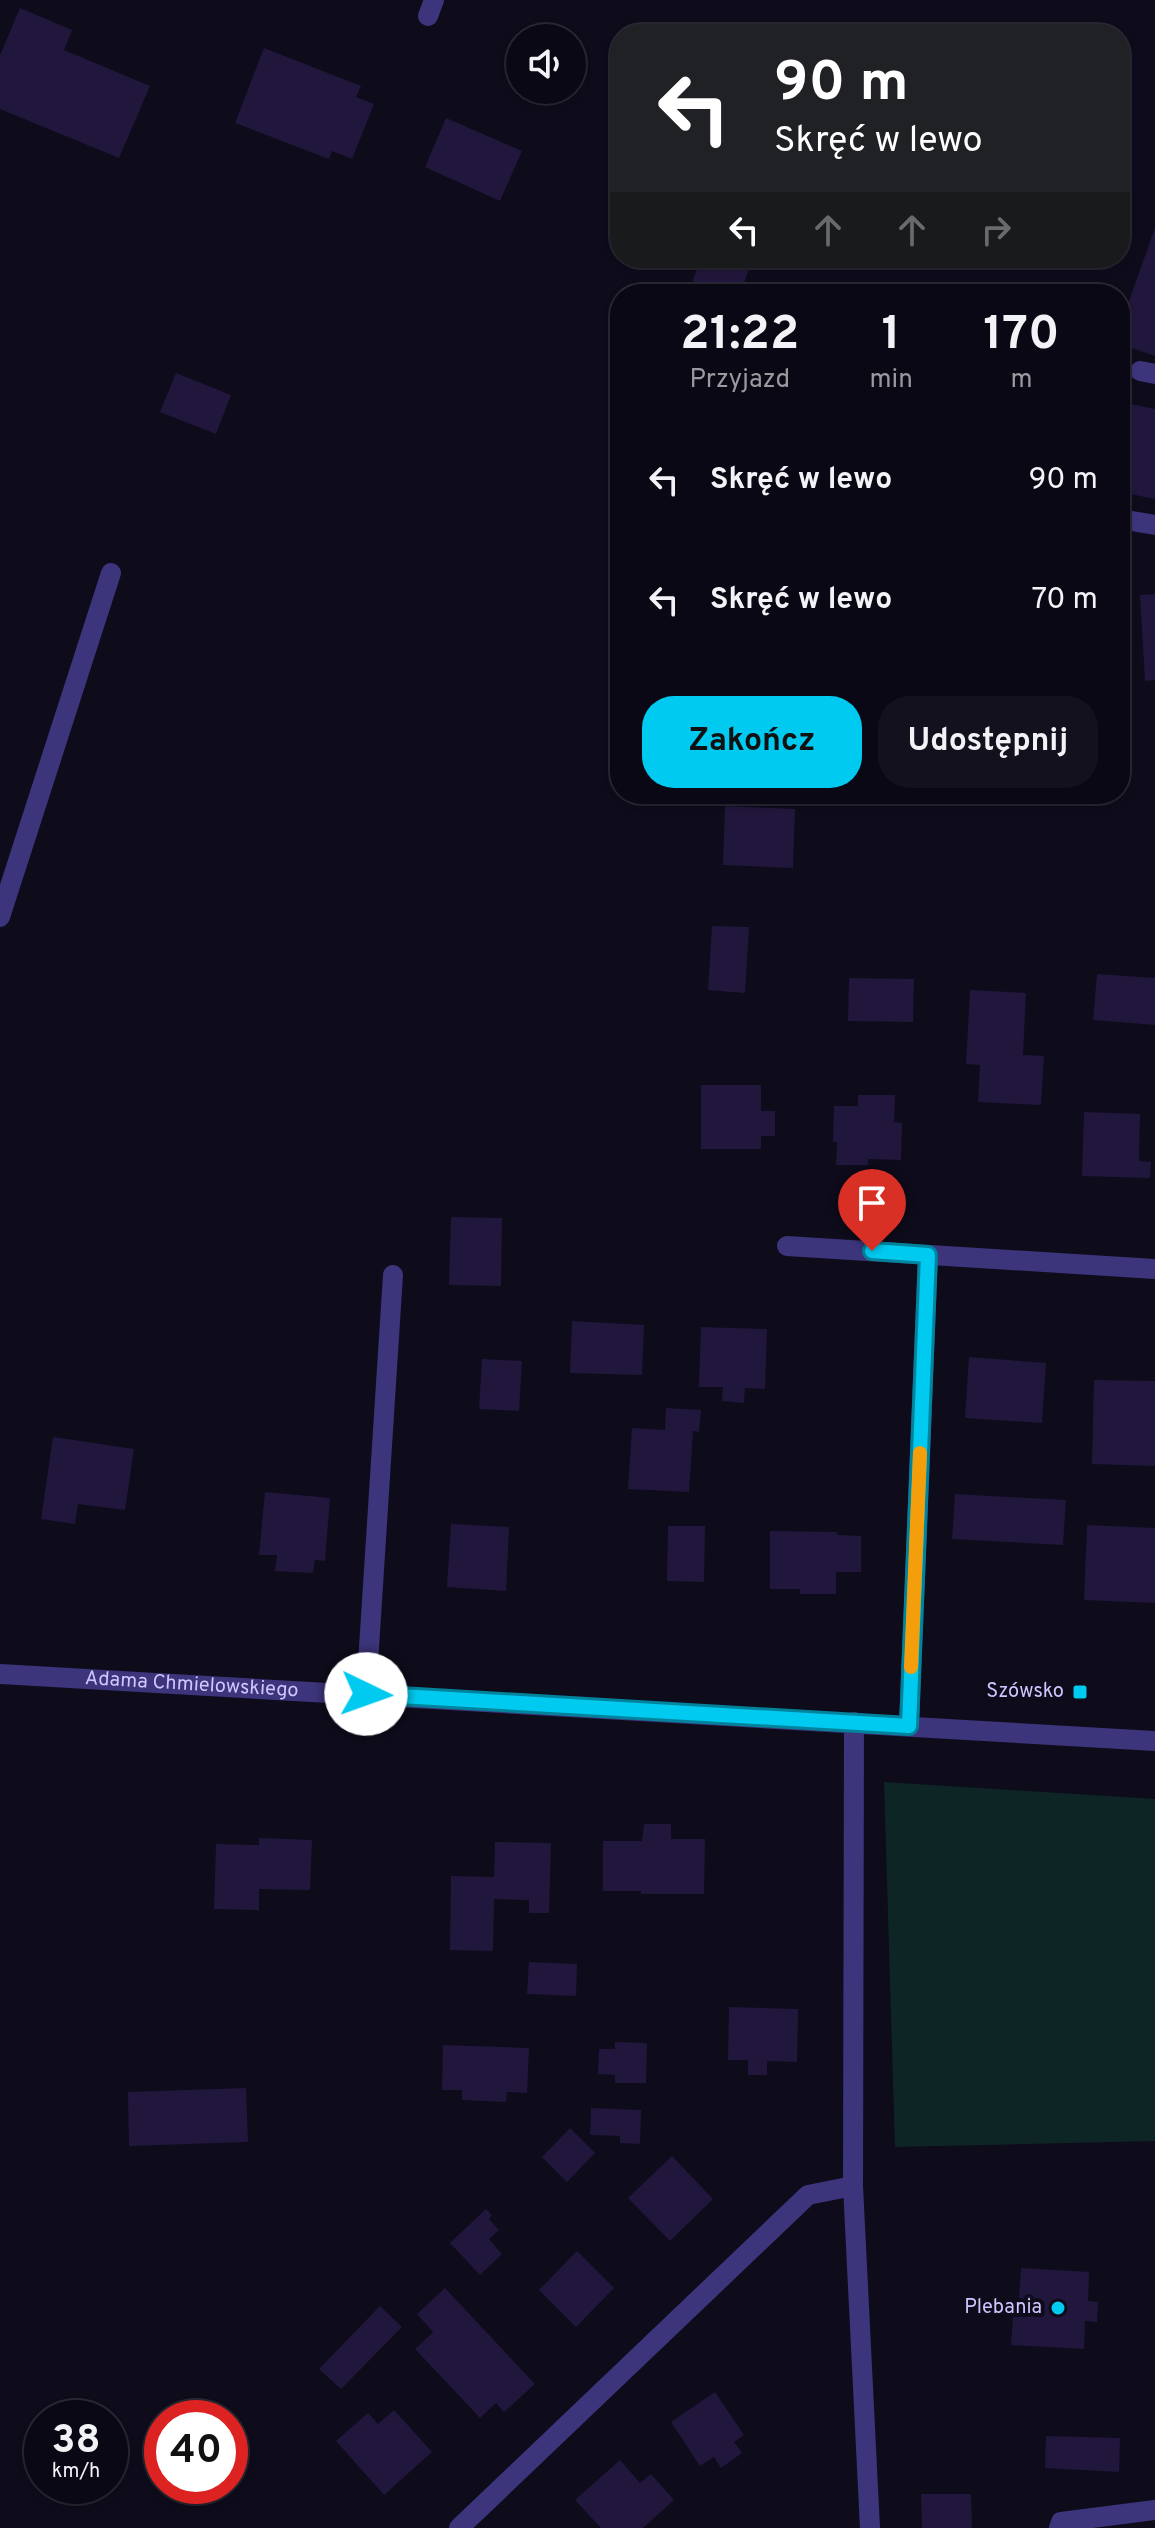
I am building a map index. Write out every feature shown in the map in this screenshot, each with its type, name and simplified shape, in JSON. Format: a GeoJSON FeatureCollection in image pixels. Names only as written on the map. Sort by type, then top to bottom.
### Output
{"type":"FeatureCollection","features":[{"type":"Feature","properties":{"kind":"street"},"geometry":{"type":"LineString","coordinates":[[1130,521],[1155,525]]}},
{"type":"Feature","properties":{"kind":"street"},"geometry":{"type":"LineString","coordinates":[[0,917],[111,573]]}},
{"type":"Feature","properties":{"kind":"street"},"geometry":{"type":"LineString","coordinates":[[787,1246],[1155,1269]]}},
{"type":"Feature","properties":{"kind":"street"},"geometry":{"type":"LineString","coordinates":[[909,1726],[928,1255]]}},
{"type":"Feature","properties":{"kind":"street"},"geometry":{"type":"LineString","coordinates":[[366,1694],[393,1275]]}},
{"type":"Feature","properties":{"kind":"street","name":"Adama Chmielowskiego"},"geometry":{"type":"LineString","coordinates":[[0,1674],[1155,1741]]}},
{"type":"Feature","properties":{"kind":"street"},"geometry":{"type":"LineString","coordinates":[[854,1722],[853,2186],[870,2528]]}},
{"type":"Feature","properties":{"kind":"street"},"geometry":{"type":"LineString","coordinates":[[459,2528],[808,2195],[853,2186]]}},
{"type":"Feature","properties":{"kind":"street"},"geometry":{"type":"LineString","coordinates":[[1059,2528],[1061,2522],[1155,2510]]}},
{"type":"Feature","properties":{"kind":"green space"},"geometry":{"type":"Polygon","coordinates":[[[884,1782],[1155,1799],[1155,2141],[895,2147],[884,1782]]]}},
{"type":"Feature","properties":{"kind":"building"},"geometry":{"type":"Polygon","coordinates":[[[20,8],[72,30],[64,50],[150,86],[119,158],[0,109],[0,55],[20,8]]]}},
{"type":"Feature","properties":{"kind":"building"},"geometry":{"type":"Polygon","coordinates":[[[264,48],[361,86],[356,97],[374,104],[352,159],[332,151],[329,159],[235,123],[264,48]]]}},
{"type":"Feature","properties":{"kind":"building"},"geometry":{"type":"Polygon","coordinates":[[[446,118],[522,151],[500,201],[425,167],[446,118]]]}},
{"type":"Feature","properties":{"kind":"building"},"geometry":{"type":"Polygon","coordinates":[[[1155,228],[1155,356],[1130,347],[1130,298],[1155,228]]]}},
{"type":"Feature","properties":{"kind":"building"},"geometry":{"type":"Polygon","coordinates":[[[697,268],[749,268],[744,284],[692,284],[697,268]]]}},
{"type":"Feature","properties":{"kind":"building"},"geometry":{"type":"Polygon","coordinates":[[[176,373],[231,395],[216,434],[160,412],[176,373]]]}},
{"type":"Feature","properties":{"kind":"building"},"geometry":{"type":"Polygon","coordinates":[[[1130,404],[1155,409],[1155,499],[1130,494],[1130,404]]]}},
{"type":"Feature","properties":{"kind":"building"},"geometry":{"type":"Polygon","coordinates":[[[1155,594],[1155,680],[1145,681],[1140,595],[1155,594]]]}},
{"type":"Feature","properties":{"kind":"building"},"geometry":{"type":"Polygon","coordinates":[[[725,806],[795,809],[793,868],[723,865],[725,806]]]}},
{"type":"Feature","properties":{"kind":"building"},"geometry":{"type":"Polygon","coordinates":[[[712,926],[749,927],[745,993],[708,990],[712,926]]]}},
{"type":"Feature","properties":{"kind":"building"},"geometry":{"type":"Polygon","coordinates":[[[1097,974],[1155,978],[1155,1025],[1093,1020],[1097,974]]]}},
{"type":"Feature","properties":{"kind":"building"},"geometry":{"type":"Polygon","coordinates":[[[849,978],[914,979],[913,1022],[848,1021],[849,978]]]}},
{"type":"Feature","properties":{"kind":"building"},"geometry":{"type":"Polygon","coordinates":[[[970,990],[1026,993],[1023,1055],[1044,1056],[1041,1105],[978,1102],[980,1065],[966,1064],[970,990]]]}},
{"type":"Feature","properties":{"kind":"building"},"geometry":{"type":"Polygon","coordinates":[[[701,1085],[761,1085],[761,1111],[775,1111],[775,1136],[761,1136],[761,1149],[701,1149],[701,1085]]]}},
{"type":"Feature","properties":{"kind":"building"},"geometry":{"type":"Polygon","coordinates":[[[858,1095],[895,1095],[894,1122],[902,1123],[901,1160],[868,1159],[868,1165],[836,1165],[834,1106],[858,1106],[858,1095]]]}},
{"type":"Feature","properties":{"kind":"building"},"geometry":{"type":"Polygon","coordinates":[[[1084,1112],[1140,1114],[1139,1161],[1151,1162],[1150,1178],[1082,1176],[1084,1112]]]}},
{"type":"Feature","properties":{"kind":"building"},"geometry":{"type":"Polygon","coordinates":[[[451,1217],[502,1218],[501,1286],[449,1285],[451,1217]]]}},
{"type":"Feature","properties":{"kind":"building"},"geometry":{"type":"Polygon","coordinates":[[[572,1321],[644,1325],[642,1375],[570,1373],[572,1321]]]}},
{"type":"Feature","properties":{"kind":"building"},"geometry":{"type":"Polygon","coordinates":[[[701,1327],[767,1329],[765,1389],[745,1388],[744,1403],[722,1401],[723,1387],[699,1387],[701,1327]]]}},
{"type":"Feature","properties":{"kind":"building"},"geometry":{"type":"Polygon","coordinates":[[[969,1357],[1046,1363],[1042,1423],[965,1418],[969,1357]]]}},
{"type":"Feature","properties":{"kind":"building"},"geometry":{"type":"Polygon","coordinates":[[[482,1359],[522,1361],[519,1411],[479,1409],[482,1359]]]}},
{"type":"Feature","properties":{"kind":"building"},"geometry":{"type":"Polygon","coordinates":[[[1094,1380],[1155,1381],[1155,1466],[1092,1464],[1094,1380]]]}},
{"type":"Feature","properties":{"kind":"building"},"geometry":{"type":"Polygon","coordinates":[[[666,1408],[701,1410],[699,1432],[693,1431],[689,1492],[628,1489],[632,1428],[665,1430],[666,1408]]]}},
{"type":"Feature","properties":{"kind":"building"},"geometry":{"type":"Polygon","coordinates":[[[53,1437],[134,1449],[125,1510],[78,1504],[75,1524],[41,1519],[53,1437]]]}},
{"type":"Feature","properties":{"kind":"building"},"geometry":{"type":"Polygon","coordinates":[[[265,1492],[330,1498],[325,1561],[315,1560],[313,1573],[275,1571],[277,1555],[259,1555],[265,1492]]]}},
{"type":"Feature","properties":{"kind":"building"},"geometry":{"type":"Polygon","coordinates":[[[955,1494],[1066,1500],[1063,1545],[952,1539],[955,1494]]]}},
{"type":"Feature","properties":{"kind":"building"},"geometry":{"type":"Polygon","coordinates":[[[451,1524],[509,1527],[506,1591],[447,1587],[451,1524]]]}},
{"type":"Feature","properties":{"kind":"building"},"geometry":{"type":"Polygon","coordinates":[[[1087,1525],[1155,1528],[1155,1603],[1084,1600],[1087,1525]]]}},
{"type":"Feature","properties":{"kind":"building"},"geometry":{"type":"Polygon","coordinates":[[[668,1526],[705,1526],[704,1582],[667,1581],[668,1526]]]}},
{"type":"Feature","properties":{"kind":"building"},"geometry":{"type":"Polygon","coordinates":[[[770,1531],[837,1532],[837,1535],[861,1536],[861,1572],[836,1572],[836,1594],[800,1594],[800,1589],[770,1589],[770,1531]]]}},
{"type":"Feature","properties":{"kind":"building"},"geometry":{"type":"Polygon","coordinates":[[[644,1824],[671,1824],[671,1839],[705,1839],[704,1894],[603,1891],[603,1841],[642,1841],[644,1824]]]}},
{"type":"Feature","properties":{"kind":"building"},"geometry":{"type":"Polygon","coordinates":[[[259,1838],[312,1840],[310,1890],[259,1889],[259,1910],[214,1909],[216,1844],[259,1845],[259,1838]]]}},
{"type":"Feature","properties":{"kind":"building"},"geometry":{"type":"Polygon","coordinates":[[[495,1842],[551,1843],[549,1913],[529,1913],[529,1900],[494,1899],[493,1951],[450,1950],[451,1876],[494,1877],[495,1842]]]}},
{"type":"Feature","properties":{"kind":"building"},"geometry":{"type":"Polygon","coordinates":[[[529,1962],[577,1964],[576,1996],[527,1994],[529,1962]]]}},
{"type":"Feature","properties":{"kind":"building"},"geometry":{"type":"Polygon","coordinates":[[[729,2007],[798,2009],[797,2062],[767,2061],[767,2075],[748,2075],[748,2060],[728,2060],[729,2007]]]}},
{"type":"Feature","properties":{"kind":"building"},"geometry":{"type":"Polygon","coordinates":[[[615,2042],[647,2043],[646,2083],[615,2083],[615,2075],[598,2074],[599,2049],[615,2049],[615,2042]]]}},
{"type":"Feature","properties":{"kind":"building"},"geometry":{"type":"Polygon","coordinates":[[[443,2045],[529,2048],[527,2093],[507,2092],[506,2102],[462,2100],[462,2090],[442,2090],[443,2045]]]}},
{"type":"Feature","properties":{"kind":"building"},"geometry":{"type":"Polygon","coordinates":[[[246,2088],[248,2142],[129,2146],[128,2092],[246,2088]]]}},
{"type":"Feature","properties":{"kind":"building"},"geometry":{"type":"Polygon","coordinates":[[[591,2108],[641,2110],[640,2144],[620,2143],[620,2136],[590,2135],[591,2108]]]}},
{"type":"Feature","properties":{"kind":"building"},"geometry":{"type":"Polygon","coordinates":[[[570,2128],[595,2153],[567,2182],[542,2157],[570,2128]]]}},
{"type":"Feature","properties":{"kind":"building"},"geometry":{"type":"Polygon","coordinates":[[[672,2156],[713,2199],[670,2241],[628,2198],[672,2156]]]}},
{"type":"Feature","properties":{"kind":"building"},"geometry":{"type":"Polygon","coordinates":[[[486,2209],[492,2215],[489,2219],[499,2230],[489,2239],[502,2254],[480,2275],[450,2243],[486,2209]]]}},
{"type":"Feature","properties":{"kind":"building"},"geometry":{"type":"Polygon","coordinates":[[[577,2251],[614,2288],[576,2327],[539,2290],[577,2251]]]}},
{"type":"Feature","properties":{"kind":"building","name":"Plebania"},"geometry":{"type":"Polygon","coordinates":[[[1021,2268],[1089,2272],[1088,2301],[1098,2302],[1097,2322],[1085,2321],[1084,2349],[1011,2345],[1013,2315],[1018,2315],[1021,2268]]]}},
{"type":"Feature","properties":{"kind":"building"},"geometry":{"type":"Polygon","coordinates":[[[445,2288],[535,2384],[504,2412],[496,2403],[480,2418],[415,2349],[433,2332],[417,2314],[445,2288]]]}},
{"type":"Feature","properties":{"kind":"building"},"geometry":{"type":"Polygon","coordinates":[[[380,2306],[402,2327],[341,2389],[319,2369],[380,2306]]]}},
{"type":"Feature","properties":{"kind":"building"},"geometry":{"type":"Polygon","coordinates":[[[715,2392],[744,2435],[734,2442],[742,2453],[721,2468],[714,2457],[700,2466],[671,2422],[715,2392]]]}},
{"type":"Feature","properties":{"kind":"building"},"geometry":{"type":"Polygon","coordinates":[[[394,2410],[432,2452],[384,2495],[336,2441],[368,2413],[378,2424],[394,2410]]]}},
{"type":"Feature","properties":{"kind":"building"},"geometry":{"type":"Polygon","coordinates":[[[1046,2436],[1120,2438],[1119,2472],[1045,2468],[1046,2436]]]}},
{"type":"Feature","properties":{"kind":"building"},"geometry":{"type":"Polygon","coordinates":[[[620,2460],[640,2483],[651,2474],[674,2500],[643,2528],[601,2528],[575,2500],[620,2460]]]}},
{"type":"Feature","properties":{"kind":"building"},"geometry":{"type":"Polygon","coordinates":[[[921,2494],[971,2494],[972,2528],[922,2528],[921,2494]]]}},
{"type":"Feature","properties":{"kind":"slow traffic"},"geometry":{"type":"LineString","coordinates":[[911,1667],[920,1453]]}},
{"type":"Feature","properties":{"kind":"place","name":"Szówsko"},"geometry":{"type":"Point","coordinates":[1080,1692]}},
{"type":"Feature","properties":{"kind":"place","name":"Plebania"},"geometry":{"type":"Point","coordinates":[1058,2308]}},
{"type":"Feature","properties":{"kind":"route"},"geometry":{"type":"LineString","coordinates":[[366,1694],[909,1726],[928,1255],[872,1251]]}}]}
